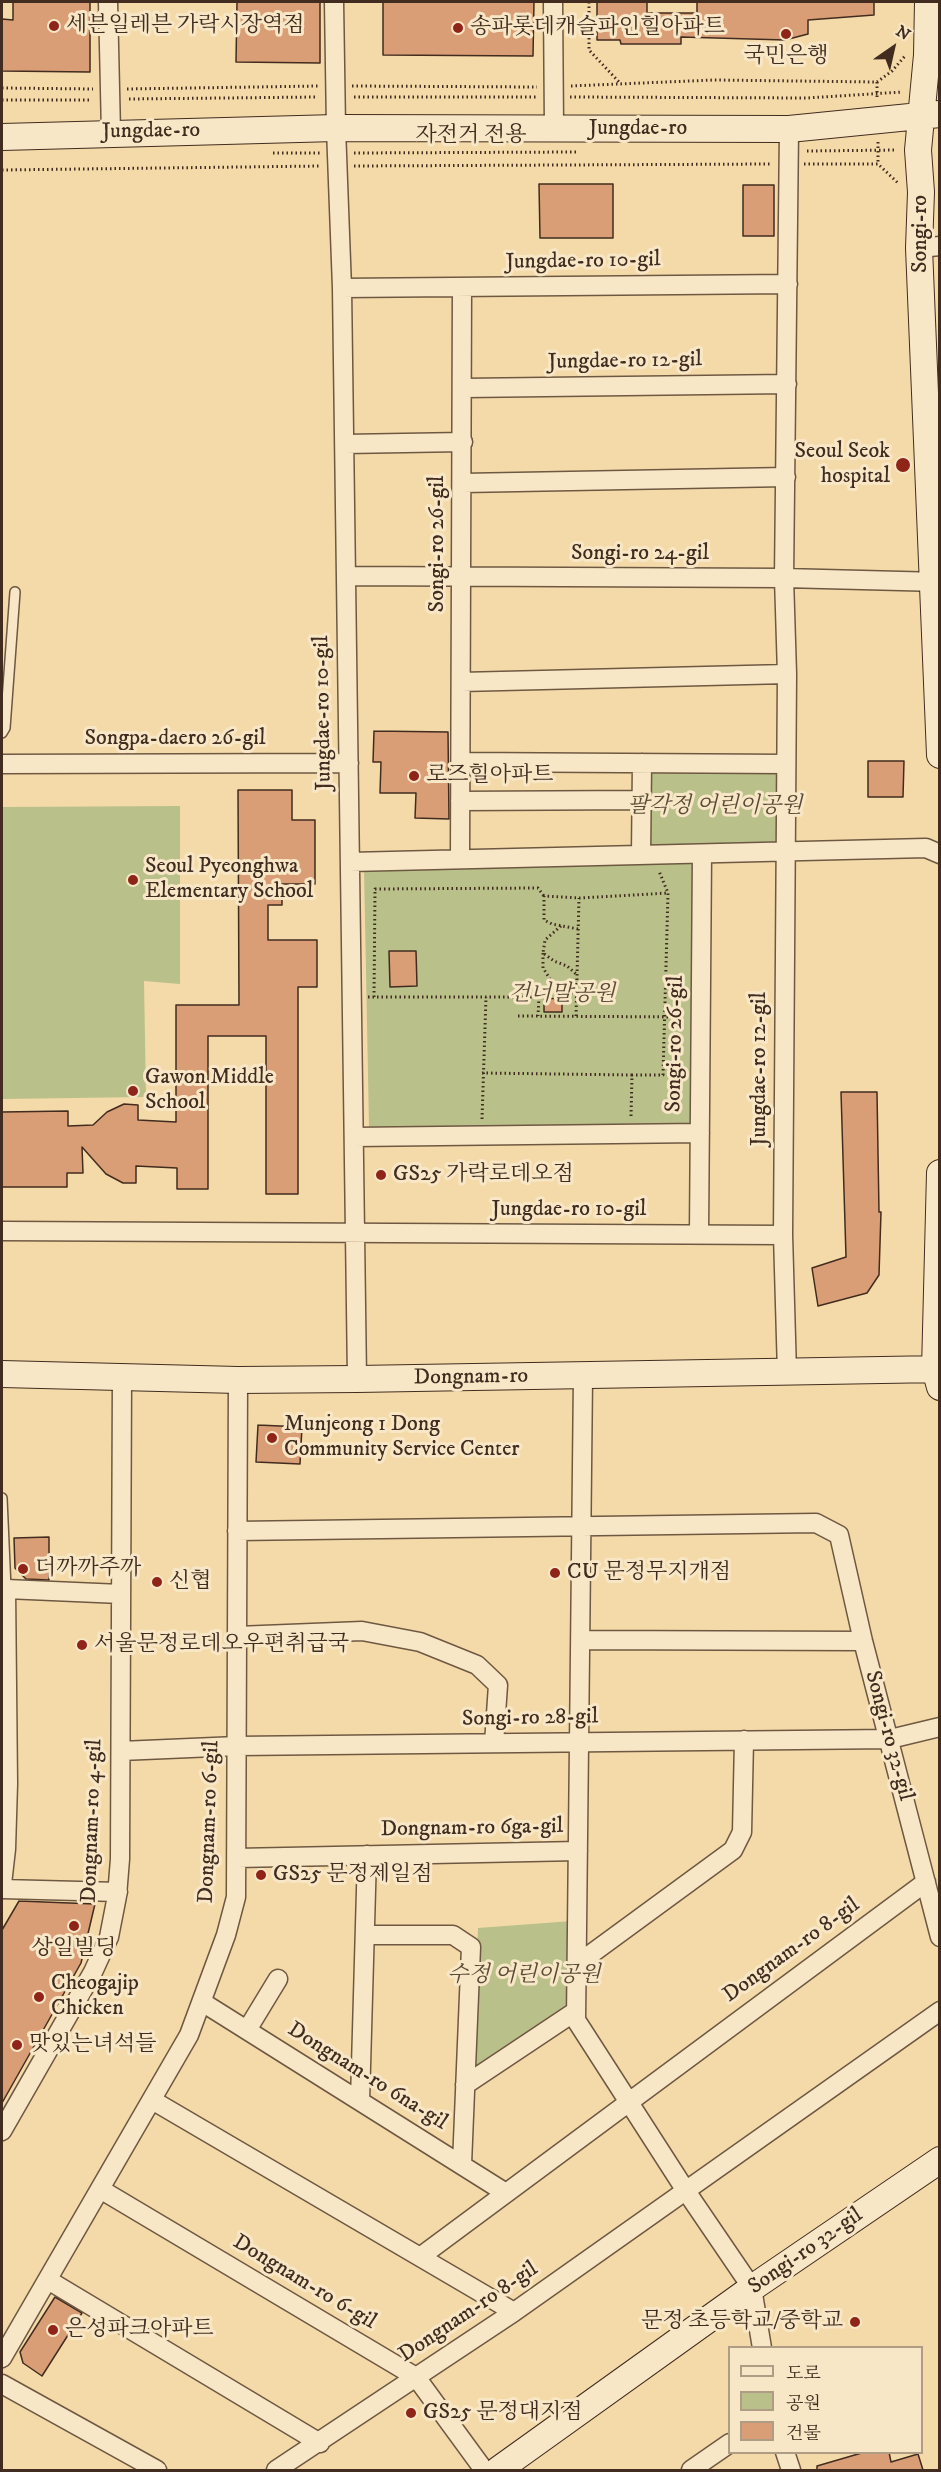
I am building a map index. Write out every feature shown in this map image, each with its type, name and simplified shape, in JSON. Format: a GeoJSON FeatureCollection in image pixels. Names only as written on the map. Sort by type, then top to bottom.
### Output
{"type":"FeatureCollection","features":[{"type":"Feature","properties":{"kind":"main road","name":"Songi-ro"},"geometry":{"type":"LineString","coordinates":[[927,2],[924,91],[931,115],[918,150],[929,247],[939,755]]}},
{"type":"Feature","properties":{"kind":"main road","name":"Jungdae-ro"},"geometry":{"type":"LineString","coordinates":[[2,137],[336,128],[554,128],[789,148],[931,115]]}},
{"type":"Feature","properties":{"kind":"main road"},"geometry":{"type":"LineString","coordinates":[[938,1375],[939,1173]]}},
{"type":"Feature","properties":{"kind":"main road","name":"Dongnam-ro"},"geometry":{"type":"LineString","coordinates":[[2,1374],[238,1380],[787,1373],[938,1375]]}},
{"type":"Feature","properties":{"kind":"main road","name":"Songi-ro 32-gil"},"geometry":{"type":"LineString","coordinates":[[498,2470],[752,2289],[939,2160]]}},
{"type":"Feature","properties":{"kind":"street"},"geometry":{"type":"LineString","coordinates":[[108,2],[111,133]]}},
{"type":"Feature","properties":{"kind":"street"},"geometry":{"type":"LineString","coordinates":[[334,2],[336,128]]}},
{"type":"Feature","properties":{"kind":"street"},"geometry":{"type":"LineString","coordinates":[[553,2],[554,128]]}},
{"type":"Feature","properties":{"kind":"street","name":"Jungdae-ro 10-gil"},"geometry":{"type":"LineString","coordinates":[[336,128],[345,444],[357,1379]]}},
{"type":"Feature","properties":{"kind":"street","name":"Jungdae-ro 12-gil"},"geometry":{"type":"LineString","coordinates":[[787,1373],[783,1234],[787,674],[784,578],[789,148]]}},
{"type":"Feature","properties":{"kind":"street","name":"Jungdae-ro 10-gil"},"geometry":{"type":"LineString","coordinates":[[342,288],[788,284]]}},
{"type":"Feature","properties":{"kind":"street","name":"Songi-ro 26-gil"},"geometry":{"type":"LineString","coordinates":[[460,859],[464,388],[462,287]]}},
{"type":"Feature","properties":{"kind":"street","name":"Jungdae-ro 12-gil"},"geometry":{"type":"LineString","coordinates":[[464,388],[787,384]]}},
{"type":"Feature","properties":{"kind":"street"},"geometry":{"type":"LineString","coordinates":[[345,444],[463,442]]}},
{"type":"Feature","properties":{"kind":"street"},"geometry":{"type":"LineString","coordinates":[[463,483],[786,477]]}},
{"type":"Feature","properties":{"kind":"street","name":"Songi-ro 24-gil"},"geometry":{"type":"LineString","coordinates":[[346,576],[784,578],[936,582]]}},
{"type":"Feature","properties":{"kind":"street"},"geometry":{"type":"LineString","coordinates":[[461,682],[787,674]]}},
{"type":"Feature","properties":{"kind":"street"},"geometry":{"type":"LineString","coordinates":[[460,762],[786,764]]}},
{"type":"Feature","properties":{"kind":"street","name":"Songpa-daero 26-gil"},"geometry":{"type":"LineString","coordinates":[[2,764],[349,763]]}},
{"type":"Feature","properties":{"kind":"street"},"geometry":{"type":"LineString","coordinates":[[642,763],[642,800],[648,855]]}},
{"type":"Feature","properties":{"kind":"street"},"geometry":{"type":"LineString","coordinates":[[460,801],[642,800]]}},
{"type":"Feature","properties":{"kind":"street"},"geometry":{"type":"LineString","coordinates":[[350,862],[926,848],[939,854]]}},
{"type":"Feature","properties":{"kind":"street","name":"Songi-ro 26-gil"},"geometry":{"type":"LineString","coordinates":[[699,1234],[702,854]]}},
{"type":"Feature","properties":{"kind":"street"},"geometry":{"type":"LineString","coordinates":[[354,1137],[700,1134]]}},
{"type":"Feature","properties":{"kind":"street","name":"Jungdae-ro 10-gil"},"geometry":{"type":"LineString","coordinates":[[2,1231],[783,1234]]}},
{"type":"Feature","properties":{"kind":"street","name":"Dongnam-ro 4-gil"},"geometry":{"type":"LineString","coordinates":[[2,2130],[93,1972],[108,1937],[118,1892],[121,1751],[122,1376]]}},
{"type":"Feature","properties":{"kind":"street"},"geometry":{"type":"LineString","coordinates":[[583,1376],[576,2020],[752,2289],[762,2346]]}},
{"type":"Feature","properties":{"kind":"street","name":"Dongnam-ro 6-gil"},"geometry":{"type":"LineString","coordinates":[[2,2358],[189,2035],[226,1935],[236,1897],[238,1380]]}},
{"type":"Feature","properties":{"kind":"street","name":"Songi-ro 32-gil"},"geometry":{"type":"LineString","coordinates":[[582,1526],[816,1523],[839,1535],[863,1641],[890,1738],[939,1937]]}},
{"type":"Feature","properties":{"kind":"street"},"geometry":{"type":"LineString","coordinates":[[237,1531],[582,1526]]}},
{"type":"Feature","properties":{"kind":"street"},"geometry":{"type":"LineString","coordinates":[[2,1884],[6,1849],[4,1589],[122,1594]]}},
{"type":"Feature","properties":{"kind":"street"},"geometry":{"type":"LineString","coordinates":[[237,1636],[362,1631],[420,1642],[477,1665],[498,1685],[494,1743]]}},
{"type":"Feature","properties":{"kind":"street"},"geometry":{"type":"LineString","coordinates":[[580,1640],[863,1641]]}},
{"type":"Feature","properties":{"kind":"street","name":"Songi-ro 28-gil"},"geometry":{"type":"LineString","coordinates":[[121,1751],[237,1746],[890,1738],[939,1727]]}},
{"type":"Feature","properties":{"kind":"street"},"geometry":{"type":"LineString","coordinates":[[576,1965],[733,1850],[742,1832],[744,1740]]}},
{"type":"Feature","properties":{"kind":"street","name":"Dongnam-ro 6ga-gil"},"geometry":{"type":"LineString","coordinates":[[237,1858],[578,1851]]}},
{"type":"Feature","properties":{"kind":"street","name":"Dongnam-ro 6ga-gil"},"geometry":{"type":"LineString","coordinates":[[360,2101],[367,1855]]}},
{"type":"Feature","properties":{"kind":"street","name":"Dongnam-ro 8-gil"},"geometry":{"type":"LineString","coordinates":[[420,2257],[926,1882]]}},
{"type":"Feature","properties":{"kind":"street"},"geometry":{"type":"LineString","coordinates":[[2,1889],[118,1892]]}},
{"type":"Feature","properties":{"kind":"street","name":"Dongnam-ro 6na-gil"},"geometry":{"type":"LineString","coordinates":[[366,1935],[453,1935],[471,1947],[462,2164]]}},
{"type":"Feature","properties":{"kind":"street"},"geometry":{"type":"LineString","coordinates":[[247,2030],[278,1979]]}},
{"type":"Feature","properties":{"kind":"street","name":"Dongnam-ro 6na-gil"},"geometry":{"type":"LineString","coordinates":[[202,2002],[506,2193]]}},
{"type":"Feature","properties":{"kind":"street"},"geometry":{"type":"LineString","coordinates":[[465,2085],[576,2011]]}},
{"type":"Feature","properties":{"kind":"street","name":"Dongnam-ro 8-gil"},"geometry":{"type":"LineString","coordinates":[[276,2470],[320,2443],[514,2312],[939,2011]]}},
{"type":"Feature","properties":{"kind":"street"},"geometry":{"type":"LineString","coordinates":[[152,2100],[514,2312]]}},
{"type":"Feature","properties":{"kind":"street","name":"Dongnam-ro 6-gil"},"geometry":{"type":"LineString","coordinates":[[100,2190],[417,2377],[484,2470]]}},
{"type":"Feature","properties":{"kind":"street"},"geometry":{"type":"LineString","coordinates":[[48,2280],[320,2443]]}},
{"type":"Feature","properties":{"kind":"street"},"geometry":{"type":"LineString","coordinates":[[2,2384],[157,2470]]}},
{"type":"Feature","properties":{"kind":"street"},"geometry":{"type":"LineString","coordinates":[[692,2470],[728,2443]]}},
{"type":"Feature","properties":{"kind":"street"},"geometry":{"type":"LineString","coordinates":[[786,2454],[790,2470]]}},
{"type":"Feature","properties":{"kind":"lane"},"geometry":{"type":"LineString","coordinates":[[2,734],[5,728],[15,592]]}},
{"type":"Feature","properties":{"kind":"lane"},"geometry":{"type":"LineString","coordinates":[[2,1498],[4,1589]]}},
{"type":"Feature","properties":{"kind":"path"},"geometry":{"type":"LineString","coordinates":[[589,2],[589,50],[619,82]]}},
{"type":"Feature","properties":{"kind":"path"},"geometry":{"type":"LineString","coordinates":[[2,88],[110,94],[335,91],[554,92],[619,82],[877,82],[892,71],[909,51]]}},
{"type":"Feature","properties":{"kind":"path"},"geometry":{"type":"LineString","coordinates":[[2,100],[110,94],[335,91],[554,92],[807,98],[924,91]]}},
{"type":"Feature","properties":{"kind":"path"},"geometry":{"type":"LineString","coordinates":[[789,148],[878,164],[902,186]]}},
{"type":"Feature","properties":{"kind":"path"},"geometry":{"type":"LineString","coordinates":[[2,170],[789,148],[918,150]]}},
{"type":"Feature","properties":{"kind":"path","name":"자전거 전용"},"geometry":{"type":"LineString","coordinates":[[265,153],[337,160],[586,152]]}},
{"type":"Feature","properties":{"kind":"path"},"geometry":{"type":"LineString","coordinates":[[482,1073],[663,1075],[668,893],[648,855]]}},
{"type":"Feature","properties":{"kind":"path"},"geometry":{"type":"LineString","coordinates":[[374,997],[375,888],[538,888],[544,896],[544,920],[552,924],[578,929]]}},
{"type":"Feature","properties":{"kind":"path"},"geometry":{"type":"LineString","coordinates":[[544,896],[579,898],[668,893]]}},
{"type":"Feature","properties":{"kind":"path"},"geometry":{"type":"LineString","coordinates":[[576,1016],[579,898]]}},
{"type":"Feature","properties":{"kind":"path"},"geometry":{"type":"LineString","coordinates":[[563,925],[545,940],[543,968],[549,979],[576,995]]}},
{"type":"Feature","properties":{"kind":"path"},"geometry":{"type":"LineString","coordinates":[[543,953],[577,974]]}},
{"type":"Feature","properties":{"kind":"path"},"geometry":{"type":"LineString","coordinates":[[352,997],[539,997],[538,1016]]}},
{"type":"Feature","properties":{"kind":"path"},"geometry":{"type":"LineString","coordinates":[[481,1136],[486,997]]}},
{"type":"Feature","properties":{"kind":"path"},"geometry":{"type":"LineString","coordinates":[[518,1016],[701,1017]]}},
{"type":"Feature","properties":{"kind":"path"},"geometry":{"type":"LineString","coordinates":[[631,1134],[632,1075]]}},
{"type":"Feature","properties":{"kind":"green space","name":"팔각정 어린이공원"},"geometry":{"type":"Polygon","coordinates":[[[782,768],[781,845],[648,845],[649,769],[782,768]]]}},
{"type":"Feature","properties":{"kind":"green space"},"geometry":{"type":"Polygon","coordinates":[[[180,806],[180,984],[144,981],[146,1097],[2,1099],[2,807],[180,806]]]}},
{"type":"Feature","properties":{"kind":"green space","name":"건너말공원"},"geometry":{"type":"Polygon","coordinates":[[[697,858],[692,1126],[369,1127],[364,869],[697,858]]]}},
{"type":"Feature","properties":{"kind":"green space","name":"수정 어린이공원"},"geometry":{"type":"Polygon","coordinates":[[[572,1921],[573,2001],[472,2069],[478,1928],[572,1921]]]}},
{"type":"Feature","properties":{"kind":"building"},"geometry":{"type":"Polygon","coordinates":[[[13,2],[90,2],[90,72],[2,71],[2,19],[13,20],[13,2]]]}},
{"type":"Feature","properties":{"kind":"building"},"geometry":{"type":"Polygon","coordinates":[[[237,2],[320,2],[320,63],[236,62],[237,2]]]}},
{"type":"Feature","properties":{"kind":"building","name":"송파롯데캐슬파인힐아파트"},"geometry":{"type":"Polygon","coordinates":[[[383,2],[534,2],[533,56],[383,55],[383,2]]]}},
{"type":"Feature","properties":{"kind":"building"},"geometry":{"type":"Polygon","coordinates":[[[597,2],[647,2],[647,13],[697,13],[697,2],[874,2],[874,15],[808,20],[808,34],[785,40],[681,37],[681,44],[621,44],[620,40],[597,40],[597,2]]]}},
{"type":"Feature","properties":{"kind":"building"},"geometry":{"type":"Polygon","coordinates":[[[539,184],[613,184],[613,238],[540,238],[539,184]]]}},
{"type":"Feature","properties":{"kind":"building"},"geometry":{"type":"Polygon","coordinates":[[[743,185],[774,185],[774,236],[743,236],[743,185]]]}},
{"type":"Feature","properties":{"kind":"building","name":"로즈힐아파트"},"geometry":{"type":"Polygon","coordinates":[[[374,731],[448,732],[449,819],[415,818],[416,793],[380,793],[381,762],[373,762],[374,731]]]}},
{"type":"Feature","properties":{"kind":"building"},"geometry":{"type":"Polygon","coordinates":[[[868,761],[904,761],[903,797],[868,797],[868,761]]]}},
{"type":"Feature","properties":{"kind":"building"},"geometry":{"type":"Polygon","coordinates":[[[238,790],[292,790],[292,820],[315,820],[315,884],[282,884],[282,905],[268,905],[268,940],[317,940],[317,987],[298,987],[298,1194],[266,1194],[266,1036],[208,1036],[208,1189],[177,1189],[177,1168],[136,1166],[136,1183],[123,1183],[106,1174],[82,1147],[83,1173],[67,1173],[67,1187],[2,1187],[2,1112],[68,1111],[68,1126],[93,1125],[107,1112],[124,1104],[138,1105],[138,1120],[176,1122],[176,1005],[239,1005],[238,790]]]}},
{"type":"Feature","properties":{"kind":"building"},"geometry":{"type":"Polygon","coordinates":[[[389,951],[416,951],[417,986],[390,987],[389,951]]]}},
{"type":"Feature","properties":{"kind":"building"},"geometry":{"type":"Polygon","coordinates":[[[562,998],[562,1012],[544,1012],[544,999],[562,998]]]}},
{"type":"Feature","properties":{"kind":"building"},"geometry":{"type":"Polygon","coordinates":[[[841,1092],[877,1092],[879,1212],[881,1212],[879,1275],[867,1293],[818,1306],[812,1268],[846,1257],[841,1092]]]}},
{"type":"Feature","properties":{"kind":"building"},"geometry":{"type":"Polygon","coordinates":[[[258,1425],[302,1427],[300,1464],[256,1462],[258,1425]]]}},
{"type":"Feature","properties":{"kind":"building"},"geometry":{"type":"Polygon","coordinates":[[[49,1537],[49,1580],[26,1579],[15,1568],[14,1538],[49,1537]]]}},
{"type":"Feature","properties":{"kind":"building"},"geometry":{"type":"Polygon","coordinates":[[[19,1901],[95,1904],[81,1963],[2,2103],[2,1930],[19,1901]]]}},
{"type":"Feature","properties":{"kind":"building","name":"은성파크아파트"},"geometry":{"type":"Polygon","coordinates":[[[55,2297],[82,2313],[42,2376],[23,2363],[20,2352],[55,2297]]]}},
{"type":"Feature","properties":{"kind":"building"},"geometry":{"type":"Polygon","coordinates":[[[858,2454],[889,2454],[891,2462],[918,2454],[923,2470],[817,2470],[817,2466],[858,2454]]]}},
{"type":"Feature","properties":{"kind":"place","name":"세븐일레븐 가락시장역점"},"geometry":{"type":"Point","coordinates":[54,26]}},
{"type":"Feature","properties":{"kind":"place","name":"송파롯데캐슬파인힐아파트"},"geometry":{"type":"Point","coordinates":[458,28]}},
{"type":"Feature","properties":{"kind":"place","name":"국민은행"},"geometry":{"type":"Point","coordinates":[786,34]}},
{"type":"Feature","properties":{"kind":"place","name":"Seoul Seok hospital"},"geometry":{"type":"Point","coordinates":[903,465]}},
{"type":"Feature","properties":{"kind":"place","name":"로즈힐아파트"},"geometry":{"type":"Point","coordinates":[414,776]}},
{"type":"Feature","properties":{"kind":"place","name":"Seoul Pyeonghwa Elementary School"},"geometry":{"type":"Point","coordinates":[133,880]}},
{"type":"Feature","properties":{"kind":"place","name":"Gawon Middle School"},"geometry":{"type":"Point","coordinates":[133,1091]}},
{"type":"Feature","properties":{"kind":"place","name":"GS25 가락로데오점"},"geometry":{"type":"Point","coordinates":[381,1175]}},
{"type":"Feature","properties":{"kind":"place","name":"Munjeong 1 Dong Community Service Center"},"geometry":{"type":"Point","coordinates":[272,1438]}},
{"type":"Feature","properties":{"kind":"place","name":"더까까주까"},"geometry":{"type":"Point","coordinates":[23,1569]}},
{"type":"Feature","properties":{"kind":"place","name":"CU 문정무지개점"},"geometry":{"type":"Point","coordinates":[555,1573]}},
{"type":"Feature","properties":{"kind":"place","name":"신협"},"geometry":{"type":"Point","coordinates":[157,1582]}},
{"type":"Feature","properties":{"kind":"place","name":"서울문정로데오우편취급국"},"geometry":{"type":"Point","coordinates":[82,1645]}},
{"type":"Feature","properties":{"kind":"place","name":"GS25 문정제일점"},"geometry":{"type":"Point","coordinates":[261,1875]}},
{"type":"Feature","properties":{"kind":"place","name":"상일빌딩"},"geometry":{"type":"Point","coordinates":[74,1926]}},
{"type":"Feature","properties":{"kind":"place","name":"Cheogajip Chicken"},"geometry":{"type":"Point","coordinates":[39,1997]}},
{"type":"Feature","properties":{"kind":"place","name":"맛있는녀석들"},"geometry":{"type":"Point","coordinates":[17,2045]}},
{"type":"Feature","properties":{"kind":"place","name":"문정 초등학교/중학교"},"geometry":{"type":"Point","coordinates":[855,2322]}},
{"type":"Feature","properties":{"kind":"place","name":"은성파크아파트"},"geometry":{"type":"Point","coordinates":[53,2330]}},
{"type":"Feature","properties":{"kind":"place","name":"GS25 문정대지점"},"geometry":{"type":"Point","coordinates":[411,2413]}}]}
